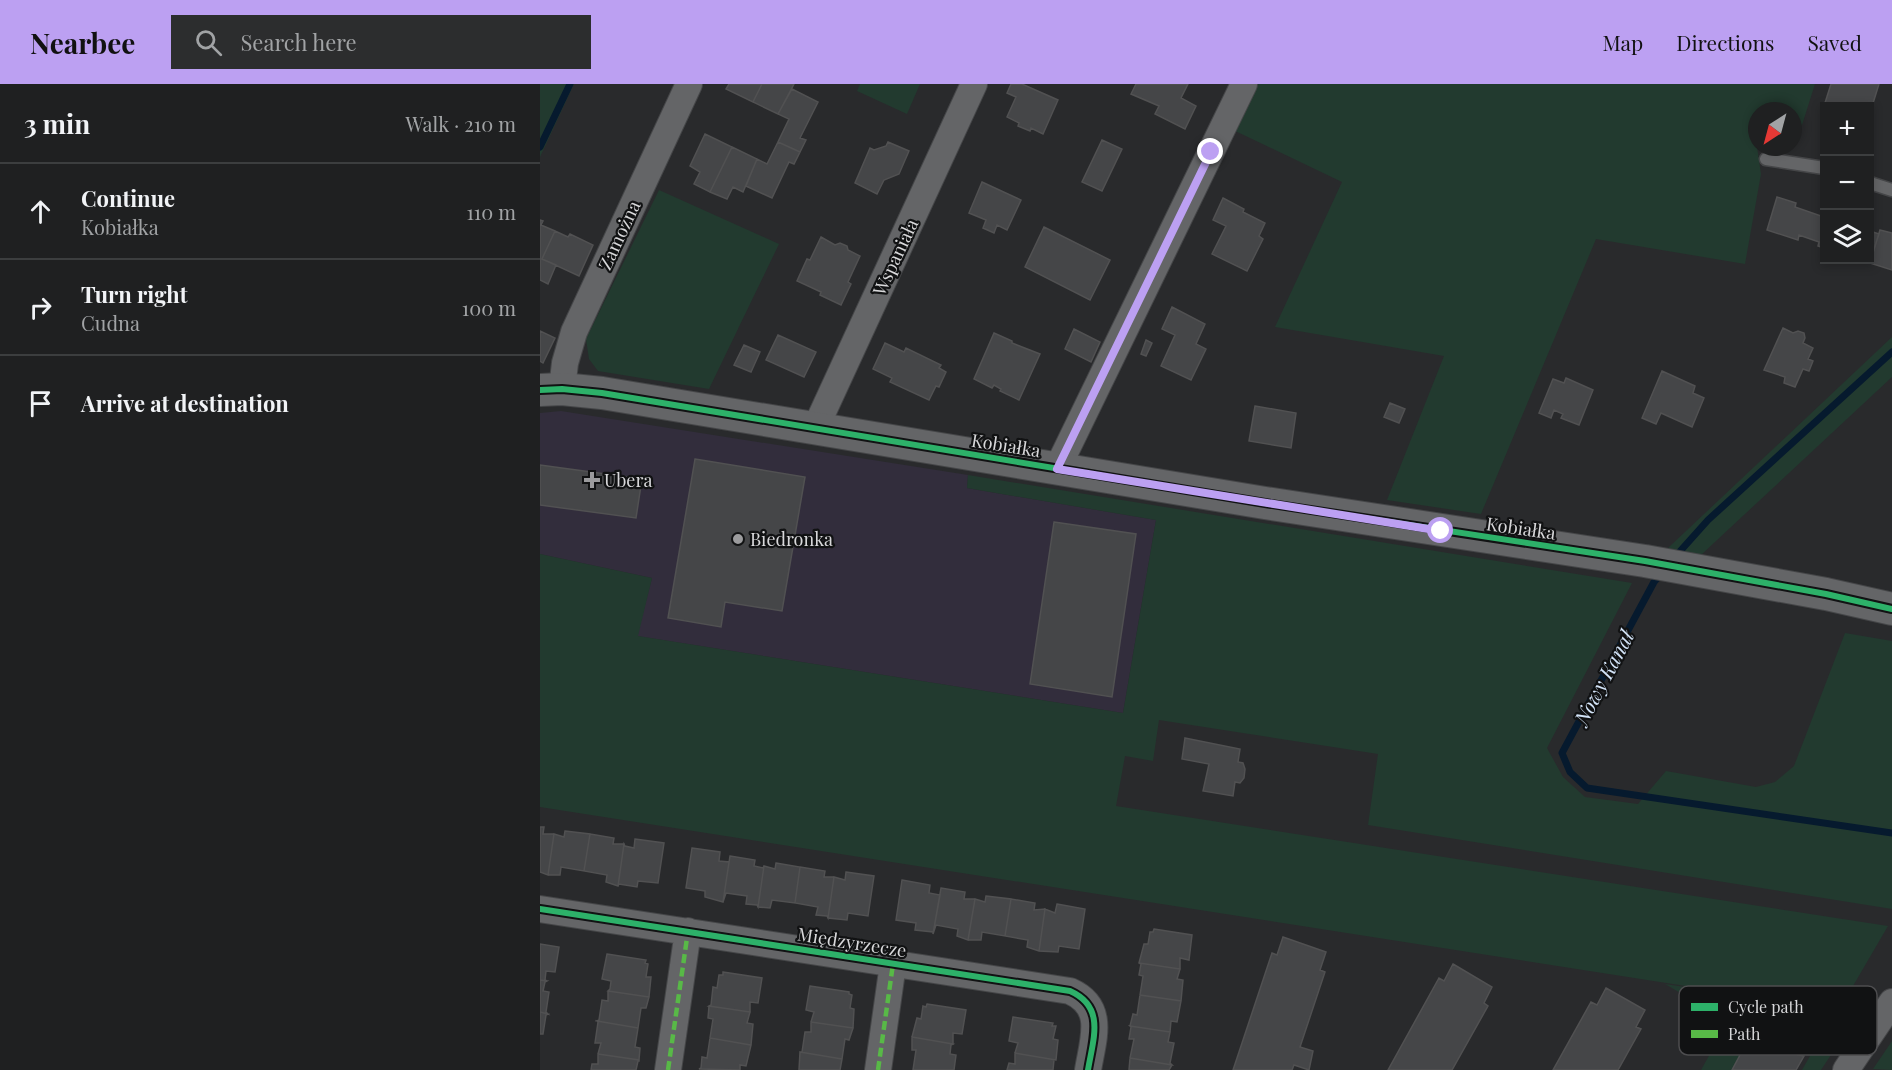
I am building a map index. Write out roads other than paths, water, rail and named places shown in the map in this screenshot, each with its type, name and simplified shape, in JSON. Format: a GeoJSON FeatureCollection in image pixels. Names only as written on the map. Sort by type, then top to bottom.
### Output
{"type":"FeatureCollection","features":[{"type":"Feature","properties":{"kind":"street","name":"Zamożna"},"geometry":{"type":"LineString","coordinates":[[551,389],[565,363],[574,332],[689,84]]}},
{"type":"Feature","properties":{"kind":"street","name":"Wspaniała"},"geometry":{"type":"LineString","coordinates":[[815,429],[974,84]]}},
{"type":"Feature","properties":{"kind":"street"},"geometry":{"type":"LineString","coordinates":[[1057,469],[1244,84]]}},
{"type":"Feature","properties":{"kind":"street","name":"Kobiałka"},"geometry":{"type":"LineString","coordinates":[[551,389],[602,393],[1441,531],[1645,561],[1826,594],[1892,609]]}},
{"type":"Feature","properties":{"kind":"street","name":"Międzyrzecze"},"geometry":{"type":"LineString","coordinates":[[540,909],[1070,991],[1081,996],[1089,1005],[1094,1016],[1095,1027],[1088,1070]]}},
{"type":"Feature","properties":{"kind":"street"},"geometry":{"type":"LineString","coordinates":[[668,1070],[688,931]]}},
{"type":"Feature","properties":{"kind":"street"},"geometry":{"type":"LineString","coordinates":[[878,1070],[894,964]]}},
{"type":"Feature","properties":{"kind":"street"},"geometry":{"type":"LineString","coordinates":[[1877,1024],[1892,1002]]}},
{"type":"Feature","properties":{"kind":"street"},"geometry":{"type":"LineString","coordinates":[[1846,1070],[1856,1055]]}},
{"type":"Feature","properties":{"kind":"lane"},"geometry":{"type":"LineString","coordinates":[[1766,159],[1820,167]]}},
{"type":"Feature","properties":{"kind":"lane"},"geometry":{"type":"LineString","coordinates":[[1874,185],[1892,190]]}},
{"type":"Feature","properties":{"kind":"waterway"},"geometry":{"type":"LineString","coordinates":[[540,147],[570,84]]}},
{"type":"Feature","properties":{"kind":"waterway","name":"Nowy Kanał"},"geometry":{"type":"LineString","coordinates":[[1674,558],[1708,520],[1892,352]]}},
{"type":"Feature","properties":{"kind":"waterway","name":"Nowy Kanał"},"geometry":{"type":"LineString","coordinates":[[1661,574],[1654,582],[1562,753],[1570,772],[1587,788],[1892,833]]}},
{"type":"Feature","properties":{"kind":"place","name":"Ubera"},"geometry":{"type":"Point","coordinates":[592,480]}},
{"type":"Feature","properties":{"kind":"place","name":"Biedronka"},"geometry":{"type":"Point","coordinates":[738,539]}}]}
